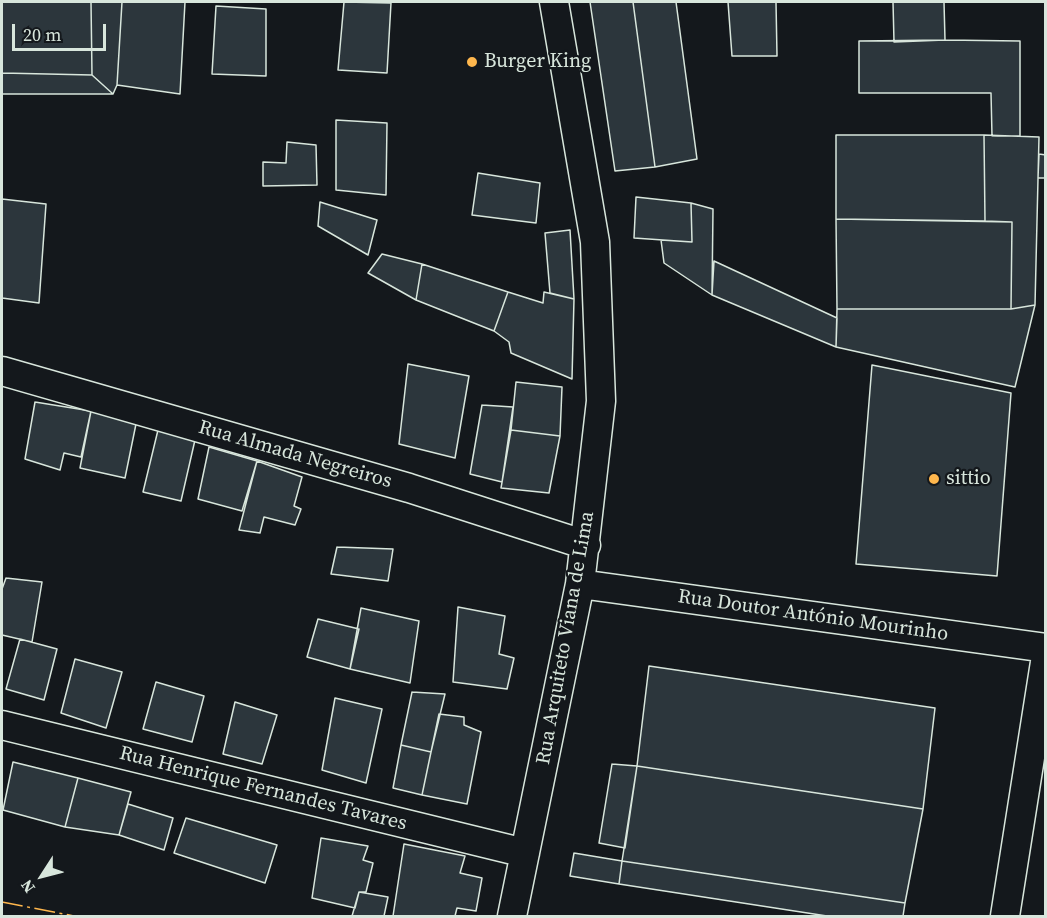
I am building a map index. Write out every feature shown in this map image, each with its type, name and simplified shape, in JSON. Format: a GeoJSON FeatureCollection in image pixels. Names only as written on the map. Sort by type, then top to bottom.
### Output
{"type":"FeatureCollection","features":[{"type":"Feature","properties":{"kind":"street","name":"Rua Arquiteto Viana de Lima"},"geometry":{"type":"LineString","coordinates":[[513,916],[580,584],[601,401],[595,242],[554,2]]}},
{"type":"Feature","properties":{"kind":"street","name":"Rua Almada Negreiros"},"geometry":{"type":"LineString","coordinates":[[2,371],[409,489],[586,545]]}},
{"type":"Feature","properties":{"kind":"street","name":"Rua Doutor António Mourinho"},"geometry":{"type":"LineString","coordinates":[[580,584],[1046,648]]}},
{"type":"Feature","properties":{"kind":"street"},"geometry":{"type":"LineString","coordinates":[[1005,916],[1046,656]]}},
{"type":"Feature","properties":{"kind":"street","name":"Rua Henrique Fernandes Tavares"},"geometry":{"type":"LineString","coordinates":[[2,725],[525,853]]}},
{"type":"Feature","properties":{"kind":"building"},"geometry":{"type":"Polygon","coordinates":[[[2,2],[91,2],[92,75],[2,73],[2,2]]]}},
{"type":"Feature","properties":{"kind":"building"},"geometry":{"type":"Polygon","coordinates":[[[91,2],[122,2],[117,85],[113,94],[92,75],[91,2]]]}},
{"type":"Feature","properties":{"kind":"building"},"geometry":{"type":"Polygon","coordinates":[[[122,2],[185,2],[180,94],[117,85],[122,2]]]}},
{"type":"Feature","properties":{"kind":"building"},"geometry":{"type":"Polygon","coordinates":[[[344,2],[391,3],[387,73],[338,70],[344,2]]]}},
{"type":"Feature","properties":{"kind":"building"},"geometry":{"type":"Polygon","coordinates":[[[590,2],[633,2],[655,167],[615,171],[590,2]]]}},
{"type":"Feature","properties":{"kind":"building"},"geometry":{"type":"Polygon","coordinates":[[[633,2],[676,2],[697,159],[655,167],[633,2]]]}},
{"type":"Feature","properties":{"kind":"building"},"geometry":{"type":"Polygon","coordinates":[[[728,2],[776,2],[777,56],[732,56],[728,2]]]}},
{"type":"Feature","properties":{"kind":"building"},"geometry":{"type":"Polygon","coordinates":[[[893,2],[944,2],[945,40],[894,42],[893,2]]]}},
{"type":"Feature","properties":{"kind":"building"},"geometry":{"type":"Polygon","coordinates":[[[216,6],[266,9],[266,76],[212,74],[216,6]]]}},
{"type":"Feature","properties":{"kind":"building"},"geometry":{"type":"Polygon","coordinates":[[[859,41],[1020,41],[1020,136],[992,136],[991,93],[859,93],[859,41]]]}},
{"type":"Feature","properties":{"kind":"building"},"geometry":{"type":"Polygon","coordinates":[[[2,73],[92,75],[113,94],[2,94],[2,73]]]}},
{"type":"Feature","properties":{"kind":"building"},"geometry":{"type":"Polygon","coordinates":[[[336,120],[387,123],[386,195],[336,190],[336,120]]]}},
{"type":"Feature","properties":{"kind":"building"},"geometry":{"type":"Polygon","coordinates":[[[836,135],[984,135],[985,221],[836,219],[836,135]]]}},
{"type":"Feature","properties":{"kind":"building"},"geometry":{"type":"Polygon","coordinates":[[[984,135],[1039,137],[1035,305],[1011,309],[1012,222],[985,221],[984,135]]]}},
{"type":"Feature","properties":{"kind":"building"},"geometry":{"type":"Polygon","coordinates":[[[287,142],[316,145],[317,185],[263,186],[263,162],[286,163],[287,142]]]}},
{"type":"Feature","properties":{"kind":"building"},"geometry":{"type":"Polygon","coordinates":[[[1039,154],[1046,155],[1046,178],[1038,178],[1039,154]]]}},
{"type":"Feature","properties":{"kind":"building"},"geometry":{"type":"Polygon","coordinates":[[[478,173],[540,183],[536,223],[472,215],[478,173]]]}},
{"type":"Feature","properties":{"kind":"building"},"geometry":{"type":"Polygon","coordinates":[[[636,197],[691,203],[692,242],[634,238],[636,197]]]}},
{"type":"Feature","properties":{"kind":"building"},"geometry":{"type":"Polygon","coordinates":[[[2,199],[46,204],[39,303],[2,298],[2,199]]]}},
{"type":"Feature","properties":{"kind":"building"},"geometry":{"type":"Polygon","coordinates":[[[320,202],[377,220],[368,255],[318,226],[320,202]]]}},
{"type":"Feature","properties":{"kind":"building"},"geometry":{"type":"Polygon","coordinates":[[[691,203],[713,209],[712,295],[664,263],[661,240],[692,242],[691,203]]]}},
{"type":"Feature","properties":{"kind":"building"},"geometry":{"type":"Polygon","coordinates":[[[836,219],[1012,222],[1011,309],[837,309],[836,219]]]}},
{"type":"Feature","properties":{"kind":"building"},"geometry":{"type":"Polygon","coordinates":[[[570,230],[574,299],[550,293],[545,233],[570,230]]]}},
{"type":"Feature","properties":{"kind":"building"},"geometry":{"type":"Polygon","coordinates":[[[382,254],[422,264],[416,300],[368,273],[382,254]]]}},
{"type":"Feature","properties":{"kind":"building"},"geometry":{"type":"Polygon","coordinates":[[[714,261],[837,318],[836,347],[712,295],[714,261]]]}},
{"type":"Feature","properties":{"kind":"building"},"geometry":{"type":"Polygon","coordinates":[[[422,264],[508,292],[494,331],[416,300],[422,264]]]}},
{"type":"Feature","properties":{"kind":"building"},"geometry":{"type":"Polygon","coordinates":[[[508,292],[543,303],[544,292],[574,299],[572,379],[511,353],[509,342],[494,331],[508,292]]]}},
{"type":"Feature","properties":{"kind":"building"},"geometry":{"type":"Polygon","coordinates":[[[1035,305],[1015,387],[836,347],[837,309],[1011,309],[1035,305]]]}},
{"type":"Feature","properties":{"kind":"building"},"geometry":{"type":"Polygon","coordinates":[[[408,364],[469,376],[455,458],[399,444],[408,364]]]}},
{"type":"Feature","properties":{"kind":"building","name":"sittio"},"geometry":{"type":"Polygon","coordinates":[[[872,365],[1011,393],[997,576],[856,564],[872,365]]]}},
{"type":"Feature","properties":{"kind":"building"},"geometry":{"type":"Polygon","coordinates":[[[516,382],[562,387],[560,436],[511,430],[516,382]]]}},
{"type":"Feature","properties":{"kind":"building"},"geometry":{"type":"Polygon","coordinates":[[[35,402],[91,411],[81,457],[64,453],[60,470],[25,459],[35,402]]]}},
{"type":"Feature","properties":{"kind":"building"},"geometry":{"type":"Polygon","coordinates":[[[482,405],[513,407],[502,482],[470,474],[482,405]]]}},
{"type":"Feature","properties":{"kind":"building"},"geometry":{"type":"Polygon","coordinates":[[[91,411],[136,424],[125,478],[80,468],[91,411]]]}},
{"type":"Feature","properties":{"kind":"building"},"geometry":{"type":"Polygon","coordinates":[[[158,430],[195,440],[181,501],[143,492],[158,430]]]}},
{"type":"Feature","properties":{"kind":"building"},"geometry":{"type":"Polygon","coordinates":[[[511,430],[560,436],[549,493],[501,488],[511,430]]]}},
{"type":"Feature","properties":{"kind":"building"},"geometry":{"type":"Polygon","coordinates":[[[209,447],[257,461],[242,511],[198,499],[209,447]]]}},
{"type":"Feature","properties":{"kind":"building"},"geometry":{"type":"Polygon","coordinates":[[[257,461],[302,477],[294,506],[301,509],[295,525],[264,517],[260,533],[239,530],[257,461]]]}},
{"type":"Feature","properties":{"kind":"building"},"geometry":{"type":"Polygon","coordinates":[[[337,547],[393,549],[388,581],[331,574],[337,547]]]}},
{"type":"Feature","properties":{"kind":"building"},"geometry":{"type":"Polygon","coordinates":[[[6,578],[42,582],[32,642],[2,635],[2,589],[6,578]]]}},
{"type":"Feature","properties":{"kind":"building"},"geometry":{"type":"Polygon","coordinates":[[[458,607],[505,616],[499,654],[514,658],[507,689],[453,682],[458,607]]]}},
{"type":"Feature","properties":{"kind":"building"},"geometry":{"type":"Polygon","coordinates":[[[361,608],[419,621],[410,683],[350,669],[361,608]]]}},
{"type":"Feature","properties":{"kind":"building"},"geometry":{"type":"Polygon","coordinates":[[[318,619],[359,629],[350,669],[307,657],[318,619]]]}},
{"type":"Feature","properties":{"kind":"building"},"geometry":{"type":"Polygon","coordinates":[[[20,639],[57,649],[44,700],[6,689],[20,639]]]}},
{"type":"Feature","properties":{"kind":"building"},"geometry":{"type":"Polygon","coordinates":[[[75,659],[122,672],[106,728],[61,713],[75,659]]]}},
{"type":"Feature","properties":{"kind":"building"},"geometry":{"type":"Polygon","coordinates":[[[649,666],[935,708],[923,809],[637,766],[649,666]]]}},
{"type":"Feature","properties":{"kind":"building"},"geometry":{"type":"Polygon","coordinates":[[[156,682],[204,696],[192,742],[143,729],[156,682]]]}},
{"type":"Feature","properties":{"kind":"building"},"geometry":{"type":"Polygon","coordinates":[[[412,692],[445,694],[431,752],[401,745],[412,692]]]}},
{"type":"Feature","properties":{"kind":"building"},"geometry":{"type":"Polygon","coordinates":[[[335,698],[382,709],[366,783],[322,770],[335,698]]]}},
{"type":"Feature","properties":{"kind":"building"},"geometry":{"type":"Polygon","coordinates":[[[235,702],[277,715],[262,764],[223,754],[235,702]]]}},
{"type":"Feature","properties":{"kind":"building"},"geometry":{"type":"Polygon","coordinates":[[[439,714],[464,717],[464,725],[481,732],[467,804],[422,795],[439,714]]]}},
{"type":"Feature","properties":{"kind":"building"},"geometry":{"type":"Polygon","coordinates":[[[401,745],[431,752],[422,795],[393,788],[401,745]]]}},
{"type":"Feature","properties":{"kind":"building"},"geometry":{"type":"Polygon","coordinates":[[[13,762],[78,778],[65,827],[3,810],[13,762]]]}},
{"type":"Feature","properties":{"kind":"building"},"geometry":{"type":"Polygon","coordinates":[[[612,764],[637,766],[625,848],[599,843],[612,764]]]}},
{"type":"Feature","properties":{"kind":"building"},"geometry":{"type":"Polygon","coordinates":[[[637,766],[923,809],[905,903],[622,861],[637,766]]]}},
{"type":"Feature","properties":{"kind":"building"},"geometry":{"type":"Polygon","coordinates":[[[78,778],[131,792],[119,835],[65,827],[78,778]]]}},
{"type":"Feature","properties":{"kind":"building"},"geometry":{"type":"Polygon","coordinates":[[[128,804],[173,818],[164,850],[119,835],[128,804]]]}},
{"type":"Feature","properties":{"kind":"building"},"geometry":{"type":"Polygon","coordinates":[[[186,818],[277,845],[265,883],[174,853],[186,818]]]}},
{"type":"Feature","properties":{"kind":"building"},"geometry":{"type":"Polygon","coordinates":[[[321,838],[368,846],[363,860],[373,863],[366,892],[359,892],[355,908],[312,898],[321,838]]]}},
{"type":"Feature","properties":{"kind":"building"},"geometry":{"type":"Polygon","coordinates":[[[404,844],[465,856],[460,873],[482,878],[476,911],[457,908],[455,916],[393,916],[404,844]]]}},
{"type":"Feature","properties":{"kind":"building"},"geometry":{"type":"Polygon","coordinates":[[[574,853],[622,861],[619,884],[570,876],[574,853]]]}},
{"type":"Feature","properties":{"kind":"building"},"geometry":{"type":"Polygon","coordinates":[[[622,861],[905,903],[903,916],[827,916],[619,884],[622,861]]]}},
{"type":"Feature","properties":{"kind":"building"},"geometry":{"type":"Polygon","coordinates":[[[359,892],[388,897],[384,916],[352,916],[359,892]]]}},
{"type":"Feature","properties":{"kind":"power"},"geometry":{"type":"LineString","coordinates":[[2,902],[74,916]]}},
{"type":"Feature","properties":{"kind":"place","name":"Burger King"},"geometry":{"type":"Point","coordinates":[472,62]}},
{"type":"Feature","properties":{"kind":"place","name":"sittio"},"geometry":{"type":"Point","coordinates":[934,479]}}]}
